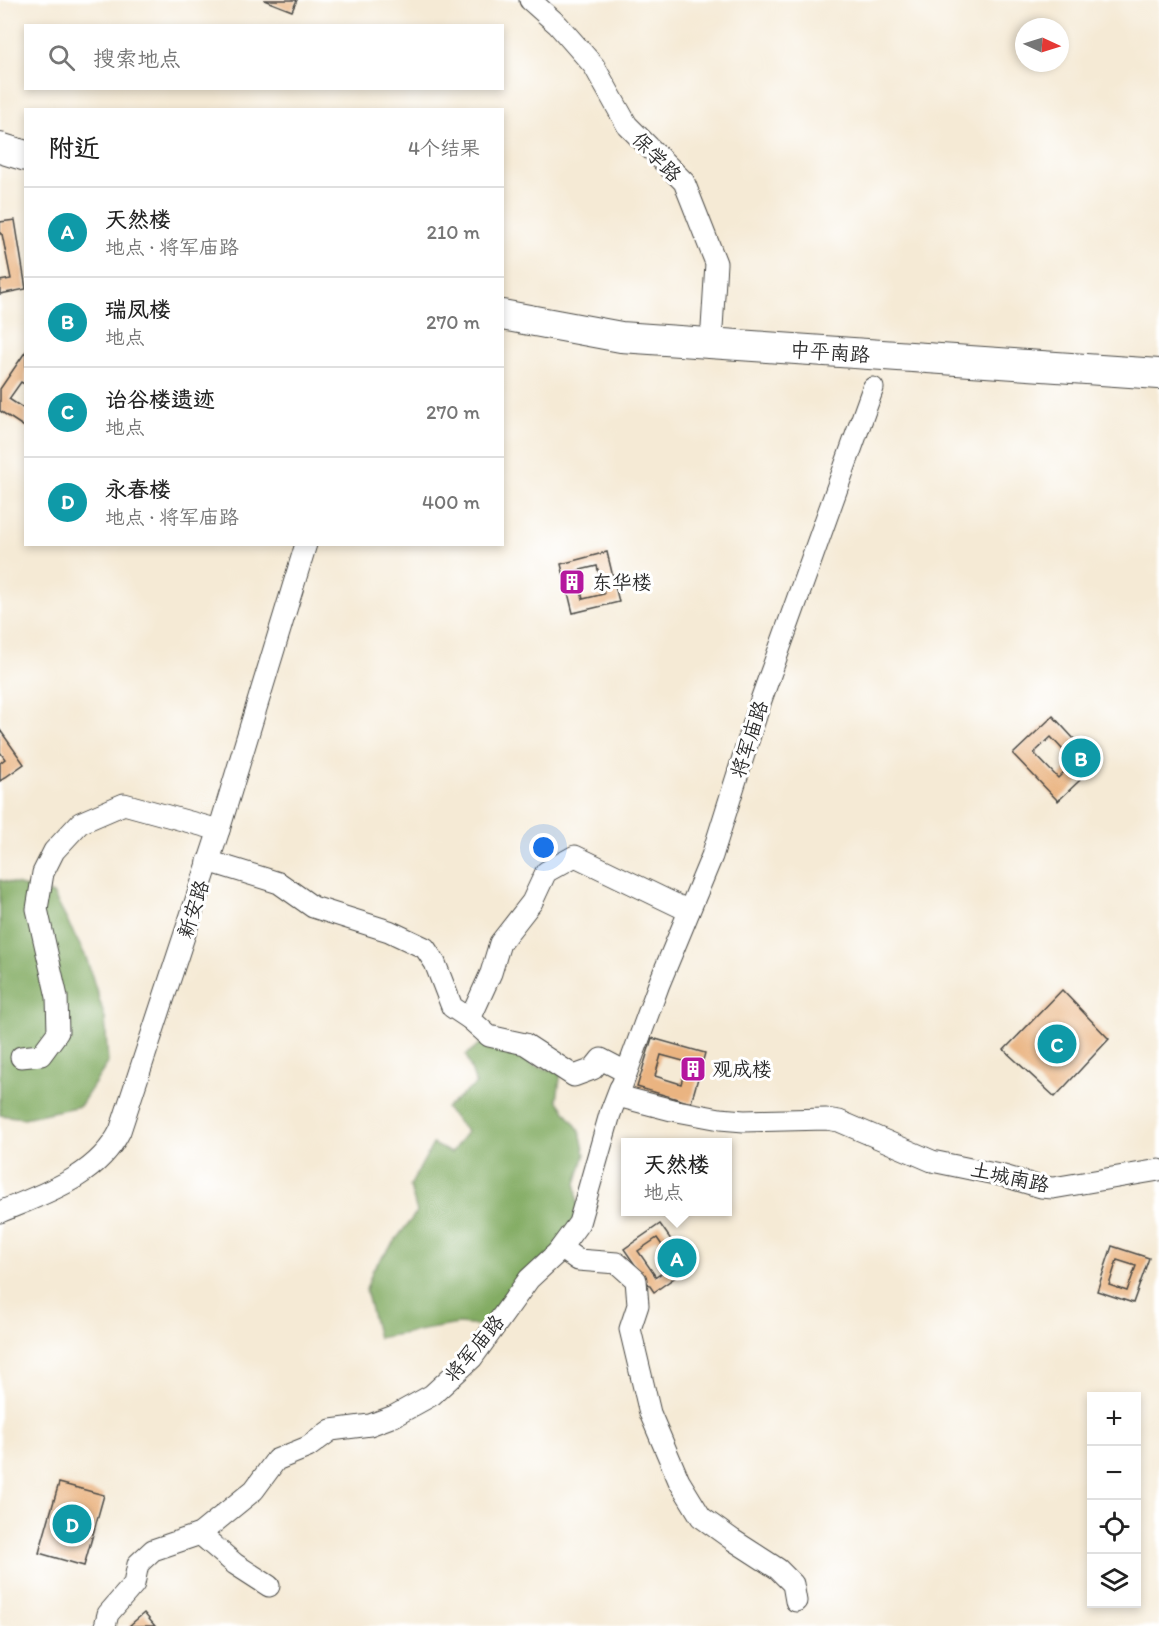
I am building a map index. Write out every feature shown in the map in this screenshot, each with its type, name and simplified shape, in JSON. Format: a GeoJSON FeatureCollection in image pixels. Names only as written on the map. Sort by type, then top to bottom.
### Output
{"type":"FeatureCollection","features":[{"type":"Feature","properties":{"kind":"highway"},"geometry":{"type":"LineString","coordinates":[[0,148],[24,155]]}},
{"type":"Feature","properties":{"kind":"highway","name":"中平南路"},"geometry":{"type":"LineString","coordinates":[[504,315],[621,337],[1159,374]]}},
{"type":"Feature","properties":{"kind":"highway"},"geometry":{"type":"LineString","coordinates":[[504,333],[619,354],[1159,391]]}},
{"type":"Feature","properties":{"kind":"street","name":"保学路"},"geometry":{"type":"LineString","coordinates":[[530,0],[558,25],[594,66],[627,125],[684,182],[716,263],[711,344]]}},
{"type":"Feature","properties":{"kind":"street","name":"将军庙路"},"geometry":{"type":"LineString","coordinates":[[105,1626],[108,1614],[134,1584],[138,1564],[153,1550],[200,1533],[254,1490],[276,1460],[308,1447],[331,1430],[378,1422],[432,1395],[471,1358],[529,1280],[561,1248],[579,1223],[610,1114],[659,984],[712,856],[761,700],[873,388]]}},
{"type":"Feature","properties":{"kind":"street","name":"新安路"},"geometry":{"type":"LineString","coordinates":[[0,1212],[52,1190],[91,1168],[116,1141],[219,830],[305,546]]}},
{"type":"Feature","properties":{"kind":"street"},"geometry":{"type":"LineString","coordinates":[[21,1057],[41,1055],[58,1032],[57,997],[38,909],[43,873],[54,851],[80,823],[124,804],[219,830]]}},
{"type":"Feature","properties":{"kind":"street"},"geometry":{"type":"LineString","coordinates":[[208,861],[279,883],[313,907],[389,931],[425,948],[435,963],[452,1007],[470,1019],[491,973],[500,943],[532,902],[546,872],[575,856],[689,911]]}},
{"type":"Feature","properties":{"kind":"street","name":"土城南路"},"geometry":{"type":"LineString","coordinates":[[470,1019],[489,1036],[525,1044],[574,1076],[593,1069],[601,1059],[622,1085],[672,1110],[744,1121],[826,1119],[839,1121],[932,1161],[1004,1176],[1047,1188],[1159,1170]]}},
{"type":"Feature","properties":{"kind":"street"},"geometry":{"type":"LineString","coordinates":[[561,1248],[578,1260],[617,1263],[636,1280],[638,1305],[630,1329],[650,1413],[679,1480],[701,1516],[778,1569],[793,1584],[796,1600]]}},
{"type":"Feature","properties":{"kind":"street"},"geometry":{"type":"LineString","coordinates":[[200,1533],[235,1564],[269,1586]]}},
{"type":"Feature","properties":{"kind":"green space"},"geometry":{"type":"Polygon","coordinates":[[[0,880],[53,894],[86,957],[105,1018],[108,1063],[80,1106],[24,1118],[0,1115],[0,880]]]}},
{"type":"Feature","properties":{"kind":"green space"},"geometry":{"type":"Polygon","coordinates":[[[493,1033],[534,1066],[561,1072],[557,1100],[580,1131],[585,1154],[576,1184],[579,1223],[494,1327],[458,1324],[378,1338],[366,1290],[373,1269],[417,1212],[410,1186],[433,1144],[451,1153],[467,1132],[446,1108],[476,1084],[466,1055],[493,1033]]]}},
{"type":"Feature","properties":{"kind":"building"},"geometry":{"type":"Polygon","coordinates":[[[264,0],[297,0],[292,11],[264,0]]]}},
{"type":"Feature","properties":{"kind":"building"},"geometry":{"type":"Polygon","coordinates":[[[15,220],[24,289],[0,294],[0,281],[11,279],[2,234],[0,234],[0,222],[15,220]]]}},
{"type":"Feature","properties":{"kind":"building"},"geometry":{"type":"Polygon","coordinates":[[[24,354],[24,384],[21,382],[9,399],[24,409],[24,427],[0,411],[0,389],[24,354]]]}},
{"type":"Feature","properties":{"kind":"building","name":"东华楼"},"geometry":{"type":"Polygon","coordinates":[[[607,552],[619,602],[573,613],[561,564],[607,552]],[[597,566],[576,571],[583,599],[604,594],[597,566]]]}},
{"type":"Feature","properties":{"kind":"building"},"geometry":{"type":"Polygon","coordinates":[[[1053,716],[1097,764],[1058,801],[1013,754],[1053,716]],[[1051,737],[1034,753],[1058,778],[1074,762],[1051,737]]]}},
{"type":"Feature","properties":{"kind":"building"},"geometry":{"type":"Polygon","coordinates":[[[0,730],[24,764],[0,781],[0,763],[5,759],[0,752],[0,730]]]}},
{"type":"Feature","properties":{"kind":"building"},"geometry":{"type":"Polygon","coordinates":[[[1062,990],[1109,1039],[1055,1097],[1004,1050],[1062,990]]]}},
{"type":"Feature","properties":{"kind":"building","name":"观成楼"},"geometry":{"type":"Polygon","coordinates":[[[652,1038],[705,1053],[691,1103],[637,1087],[652,1038]],[[661,1055],[655,1076],[681,1084],[687,1062],[661,1055]]]}},
{"type":"Feature","properties":{"kind":"building"},"geometry":{"type":"Polygon","coordinates":[[[660,1224],[690,1267],[654,1292],[624,1249],[660,1224]],[[657,1238],[638,1251],[656,1277],[675,1264],[657,1238]]]}},
{"type":"Feature","properties":{"kind":"building"},"geometry":{"type":"Polygon","coordinates":[[[1112,1246],[1149,1258],[1133,1303],[1097,1291],[1112,1246]],[[1117,1260],[1109,1285],[1127,1291],[1136,1266],[1117,1260]]]}},
{"type":"Feature","properties":{"kind":"building"},"geometry":{"type":"Polygon","coordinates":[[[59,1483],[104,1495],[84,1566],[39,1553],[59,1483]]]}},
{"type":"Feature","properties":{"kind":"building"},"geometry":{"type":"Polygon","coordinates":[[[144,1613],[155,1626],[129,1626],[144,1613]]]}},
{"type":"Feature","properties":{"kind":"place","name":"东华楼"},"geometry":{"type":"Point","coordinates":[572,582]}},
{"type":"Feature","properties":{"kind":"place","name":"瑞凤楼"},"geometry":{"type":"Point","coordinates":[1081,758]}},
{"type":"Feature","properties":{"kind":"place","name":"诒谷楼遗迹"},"geometry":{"type":"Point","coordinates":[1057,1044]}},
{"type":"Feature","properties":{"kind":"place","name":"观成楼"},"geometry":{"type":"Point","coordinates":[693,1069]}},
{"type":"Feature","properties":{"kind":"place","name":"天然楼"},"geometry":{"type":"Point","coordinates":[677,1258]}},
{"type":"Feature","properties":{"kind":"place","name":"永春楼"},"geometry":{"type":"Point","coordinates":[72,1524]}}]}
